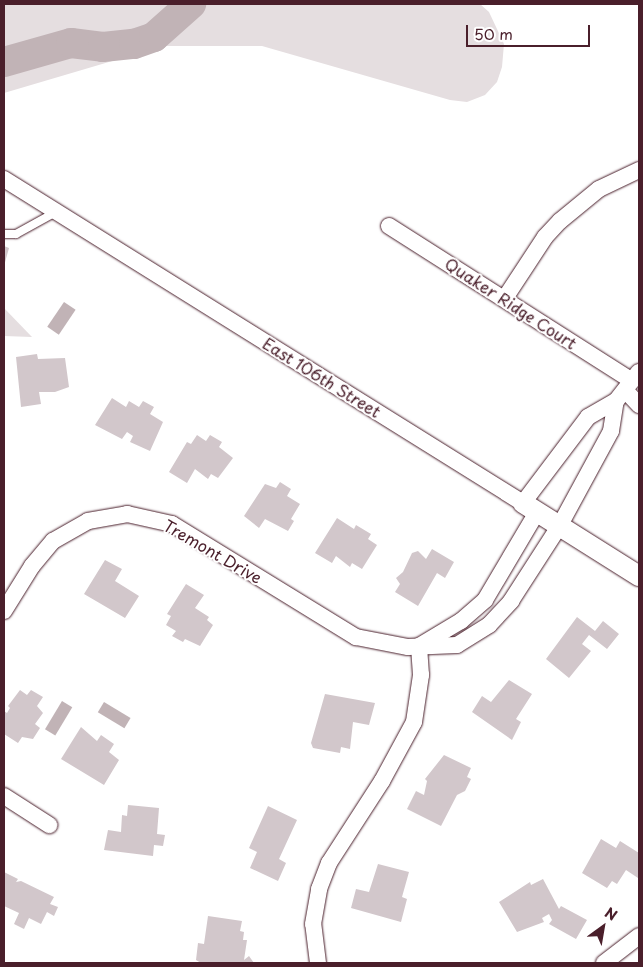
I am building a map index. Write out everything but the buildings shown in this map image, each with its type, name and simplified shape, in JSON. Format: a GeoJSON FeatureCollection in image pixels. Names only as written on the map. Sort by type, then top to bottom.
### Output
{"type":"FeatureCollection","features":[{"type":"Feature","properties":{"kind":"street"},"geometry":{"type":"LineString","coordinates":[[505,298],[545,238],[560,221],[599,189],[639,170]]}},
{"type":"Feature","properties":{"kind":"street","name":"East 106th Street"},"geometry":{"type":"LineString","coordinates":[[4,179],[639,576]]}},
{"type":"Feature","properties":{"kind":"street","name":"Quaker Ridge Court"},"geometry":{"type":"LineString","coordinates":[[389,226],[505,298],[628,386],[639,405]]}},
{"type":"Feature","properties":{"kind":"street"},"geometry":{"type":"LineString","coordinates":[[318,963],[313,924],[319,889],[330,863],[382,781],[414,722],[421,675],[419,646],[461,621],[484,600],[530,508],[588,416],[628,386]]}},
{"type":"Feature","properties":{"kind":"street","name":"Tremont Drive"},"geometry":{"type":"LineString","coordinates":[[4,611],[41,554],[69,529],[108,516],[142,516],[172,524],[356,637],[399,646],[457,645],[489,625],[511,601],[560,526],[612,431],[628,386]]}},
{"type":"Feature","properties":{"kind":"street"},"geometry":{"type":"LineString","coordinates":[[4,796],[49,825]]}},
{"type":"Feature","properties":{"kind":"street"},"geometry":{"type":"LineString","coordinates":[[604,963],[639,936]]}},
{"type":"Feature","properties":{"kind":"lane"},"geometry":{"type":"LineString","coordinates":[[4,234],[16,234],[58,212]]}},
{"type":"Feature","properties":{"kind":"shaded area"},"geometry":{"type":"Polygon","coordinates":[[[4,4],[480,4],[489,12],[504,44],[502,67],[497,82],[485,95],[467,102],[450,100],[262,46],[163,46],[4,93],[4,4]]]}},
{"type":"Feature","properties":{"kind":"shaded area"},"geometry":{"type":"Polygon","coordinates":[[[64,302],[76,310],[59,335],[47,327],[64,302]]]}},
{"type":"Feature","properties":{"kind":"shaded area"},"geometry":{"type":"Polygon","coordinates":[[[4,308],[32,337],[4,336],[4,308]]]}},
{"type":"Feature","properties":{"kind":"shaded area"},"geometry":{"type":"Polygon","coordinates":[[[62,701],[72,707],[55,735],[45,729],[62,701]]]}},
{"type":"Feature","properties":{"kind":"shaded area"},"geometry":{"type":"Polygon","coordinates":[[[104,702],[131,718],[124,728],[98,712],[104,702]]]}},
{"type":"Feature","properties":{"kind":"waterway"},"geometry":{"type":"LineString","coordinates":[[4,62],[71,43],[103,47],[134,44],[154,37],[191,4]]}}]}
